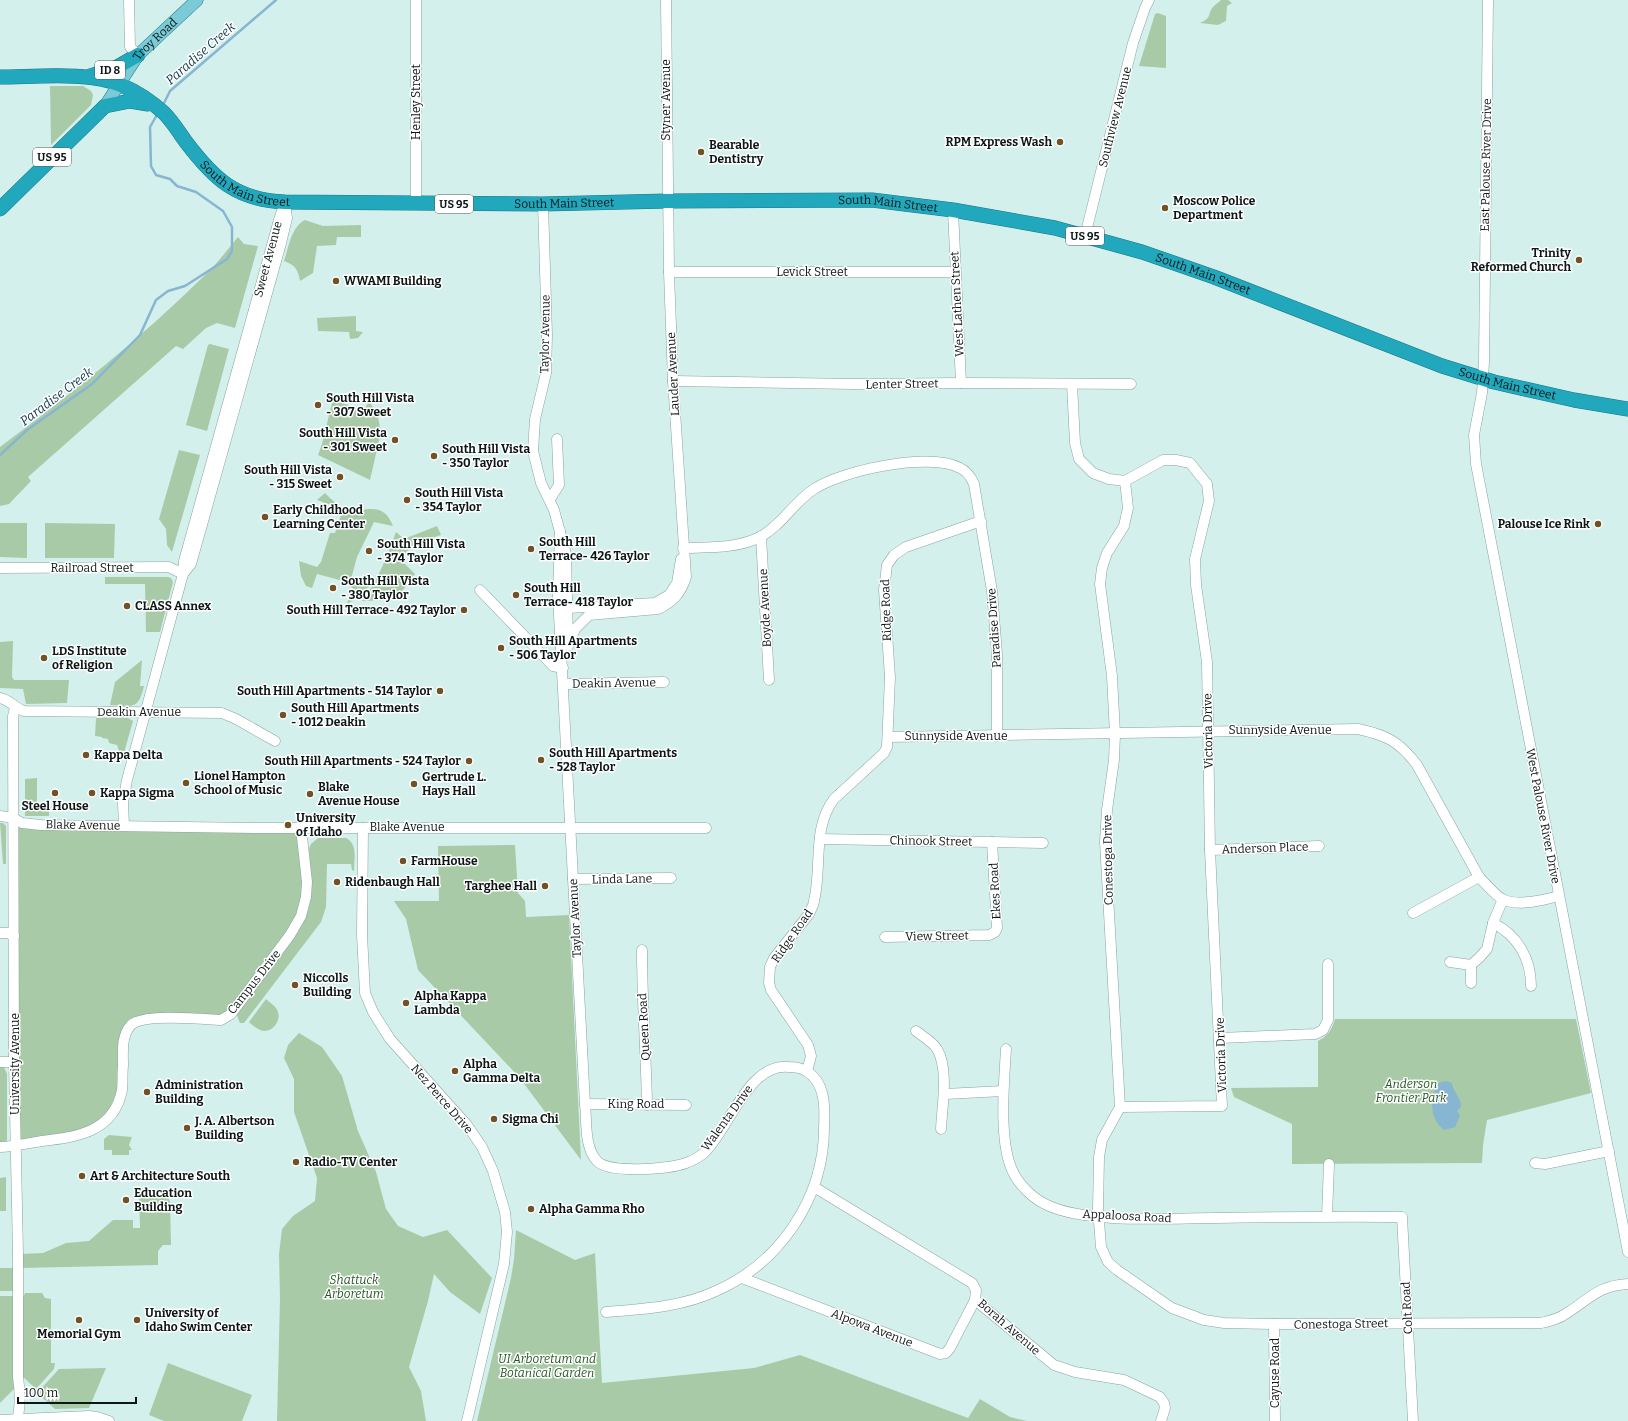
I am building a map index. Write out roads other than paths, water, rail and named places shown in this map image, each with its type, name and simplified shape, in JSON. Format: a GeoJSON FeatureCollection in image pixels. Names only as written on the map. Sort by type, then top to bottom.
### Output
{"type":"FeatureCollection","features":[{"type":"Feature","properties":{"kind":"highway","name":"ID 8"},"geometry":{"type":"LineString","coordinates":[[78,77],[110,70],[138,55]]}},
{"type":"Feature","properties":{"kind":"highway","name":"US 95"},"geometry":{"type":"LineString","coordinates":[[0,77],[78,77],[95,78],[119,84]]}},
{"type":"Feature","properties":{"kind":"highway","name":"South Main Street"},"geometry":{"type":"LineString","coordinates":[[119,84],[159,109],[210,172],[223,183],[237,192],[257,199],[285,202],[543,204],[667,201],[872,200],[953,210],[1054,228],[1142,252],[1214,277],[1399,350],[1483,378],[1574,400],[1628,409]]}},
{"type":"Feature","properties":{"kind":"highway"},"geometry":{"type":"LineString","coordinates":[[105,106],[130,101],[159,109]]}},
{"type":"Feature","properties":{"kind":"highway","name":"US 95"},"geometry":{"type":"LineString","coordinates":[[0,209],[105,106]]}},
{"type":"Feature","properties":{"kind":"main road","name":"Troy Road"},"geometry":{"type":"LineString","coordinates":[[119,84],[138,55],[197,0]]}},
{"type":"Feature","properties":{"kind":"main road","name":"ID 8"},"geometry":{"type":"LineString","coordinates":[[105,106],[119,84]]}},
{"type":"Feature","properties":{"kind":"street"},"geometry":{"type":"LineString","coordinates":[[129,0],[130,47],[138,55]]}},
{"type":"Feature","properties":{"kind":"street","name":"Henley Street"},"geometry":{"type":"LineString","coordinates":[[416,0],[416,203]]}},
{"type":"Feature","properties":{"kind":"street","name":"Styner Avenue"},"geometry":{"type":"LineString","coordinates":[[666,0],[667,201]]}},
{"type":"Feature","properties":{"kind":"street","name":"Southview Avenue"},"geometry":{"type":"LineString","coordinates":[[1085,236],[1133,42],[1149,0]]}},
{"type":"Feature","properties":{"kind":"street","name":"East Palouse River Drive"},"geometry":{"type":"LineString","coordinates":[[1483,378],[1488,0]]}},
{"type":"Feature","properties":{"kind":"street"},"geometry":{"type":"LineString","coordinates":[[0,67],[0,77]]}},
{"type":"Feature","properties":{"kind":"street","name":"Lauder Avenue"},"geometry":{"type":"LineString","coordinates":[[568,646],[575,629],[589,615],[658,609],[668,605],[683,587],[686,577],[673,381],[667,201]]}},
{"type":"Feature","properties":{"kind":"street","name":"Sweet Avenue"},"geometry":{"type":"LineString","coordinates":[[124,826],[122,803],[127,780],[183,574],[191,564],[219,449],[249,342],[288,218],[285,202]]}},
{"type":"Feature","properties":{"kind":"street","name":"Taylor Avenue"},"geometry":{"type":"LineString","coordinates":[[543,204],[548,335],[546,366],[535,419],[533,451],[541,483],[550,499],[566,554],[568,646],[563,668]]}},
{"type":"Feature","properties":{"kind":"street","name":"West Lathen Street"},"geometry":{"type":"LineString","coordinates":[[953,210],[961,383]]}},
{"type":"Feature","properties":{"kind":"street","name":"Levick Street"},"geometry":{"type":"LineString","coordinates":[[669,272],[955,272]]}},
{"type":"Feature","properties":{"kind":"street","name":"Sweet Avenue"},"geometry":{"type":"LineString","coordinates":[[219,449],[232,387],[249,342]]}},
{"type":"Feature","properties":{"kind":"street","name":"West Palouse River Drive"},"geometry":{"type":"LineString","coordinates":[[1483,378],[1474,435],[1476,464],[1628,1252]]}},
{"type":"Feature","properties":{"kind":"street","name":"Lenter Street"},"geometry":{"type":"LineString","coordinates":[[673,381],[854,384],[1131,384]]}},
{"type":"Feature","properties":{"kind":"street"},"geometry":{"type":"LineString","coordinates":[[1072,384],[1075,443],[1079,459],[1093,473],[1109,479],[1125,481]]}},
{"type":"Feature","properties":{"kind":"street"},"geometry":{"type":"LineString","coordinates":[[550,499],[559,485],[557,439]]}},
{"type":"Feature","properties":{"kind":"street","name":"Victoria Drive"},"geometry":{"type":"LineString","coordinates":[[1120,1107],[1222,1106],[1221,1038],[1210,850],[1207,662],[1196,585],[1195,559],[1209,502],[1207,484],[1190,463],[1176,460],[1163,460],[1125,481]]}},
{"type":"Feature","properties":{"kind":"street"},"geometry":{"type":"LineString","coordinates":[[683,548],[724,547],[750,541],[761,536],[773,527],[813,489],[828,480],[858,470],[899,464],[934,463],[948,464],[961,468],[970,476],[974,484],[982,521]]}},
{"type":"Feature","properties":{"kind":"street","name":"Conestoga Drive"},"geometry":{"type":"LineString","coordinates":[[1120,1107],[1105,842],[1106,810],[1114,760],[1115,734],[1112,676],[1100,584],[1102,568],[1107,553],[1124,526],[1128,508],[1125,481]]}},
{"type":"Feature","properties":{"kind":"street","name":"Paradise Drive"},"geometry":{"type":"LineString","coordinates":[[982,521],[992,591],[996,654],[997,736]]}},
{"type":"Feature","properties":{"kind":"street","name":"Ridge Road"},"geometry":{"type":"LineString","coordinates":[[807,1071],[810,1062],[810,1050],[771,990],[769,975],[774,958],[809,914],[813,905],[820,840],[824,816],[828,807],[834,799],[884,753],[887,747],[889,737],[890,677],[884,590],[887,565],[894,555],[906,547],[982,521]]}},
{"type":"Feature","properties":{"kind":"street","name":"Taylor Avenue"},"geometry":{"type":"LineString","coordinates":[[560,531],[558,596],[559,625],[564,684],[585,1104],[588,1141],[591,1152],[600,1164]]}},
{"type":"Feature","properties":{"kind":"street","name":"Boyde Avenue"},"geometry":{"type":"LineString","coordinates":[[761,536],[769,680]]}},
{"type":"Feature","properties":{"kind":"street","name":"Lauder Avenue"},"geometry":{"type":"LineString","coordinates":[[568,608],[655,603],[669,595],[677,583],[683,548]]}},
{"type":"Feature","properties":{"kind":"street","name":"Railroad Street"},"geometry":{"type":"LineString","coordinates":[[0,568],[169,567],[183,574]]}},
{"type":"Feature","properties":{"kind":"street"},"geometry":{"type":"LineString","coordinates":[[480,590],[553,666],[563,668]]}},
{"type":"Feature","properties":{"kind":"street"},"geometry":{"type":"LineString","coordinates":[[559,625],[561,618],[568,608]]}},
{"type":"Feature","properties":{"kind":"street","name":"Deakin Avenue"},"geometry":{"type":"LineString","coordinates":[[564,684],[664,682]]}},
{"type":"Feature","properties":{"kind":"street","name":"Deakin Avenue"},"geometry":{"type":"LineString","coordinates":[[0,698],[12,703],[15,708],[24,711],[222,713],[275,741]]}},
{"type":"Feature","properties":{"kind":"street","name":"University Avenue"},"geometry":{"type":"LineString","coordinates":[[15,708],[13,716],[14,1062],[18,1377],[20,1389],[19,1412],[17,1420]]}},
{"type":"Feature","properties":{"kind":"street","name":"Sunnyside Avenue"},"geometry":{"type":"LineString","coordinates":[[889,737],[1115,734],[1208,730],[1358,729],[1379,734],[1395,741],[1407,752],[1417,765],[1479,877],[1503,899]]}},
{"type":"Feature","properties":{"kind":"street","name":"Blake Avenue"},"geometry":{"type":"LineString","coordinates":[[0,816],[13,818],[22,823],[41,825],[301,828],[706,828]]}},
{"type":"Feature","properties":{"kind":"street","name":"Campus Drive"},"geometry":{"type":"LineString","coordinates":[[0,1147],[64,1139],[86,1133],[108,1118],[115,1108],[122,1090],[122,1046],[125,1036],[132,1025],[141,1020],[152,1019],[221,1020],[231,1014],[290,935],[301,916],[306,897],[307,882],[301,828]]}},
{"type":"Feature","properties":{"kind":"street","name":"Nez Perce Drive"},"geometry":{"type":"LineString","coordinates":[[363,828],[362,935],[365,993],[373,1012],[390,1038],[467,1125],[482,1147],[493,1171],[505,1212],[507,1232],[504,1264],[467,1421]]}},
{"type":"Feature","properties":{"kind":"street","name":"Chinook Street"},"geometry":{"type":"LineString","coordinates":[[820,840],[1043,843]]}},
{"type":"Feature","properties":{"kind":"street","name":"Ekes Road"},"geometry":{"type":"LineString","coordinates":[[989,935],[995,932],[997,928],[992,842]]}},
{"type":"Feature","properties":{"kind":"street","name":"Anderson Place"},"geometry":{"type":"LineString","coordinates":[[1210,850],[1319,846]]}},
{"type":"Feature","properties":{"kind":"street"},"geometry":{"type":"LineString","coordinates":[[1413,913],[1479,877]]}},
{"type":"Feature","properties":{"kind":"street","name":"Linda Lane"},"geometry":{"type":"LineString","coordinates":[[573,879],[671,878]]}},
{"type":"Feature","properties":{"kind":"street"},"geometry":{"type":"LineString","coordinates":[[1450,962],[1471,965],[1480,958],[1487,949],[1493,923],[1503,899],[1529,902],[1559,896]]}},
{"type":"Feature","properties":{"kind":"street"},"geometry":{"type":"LineString","coordinates":[[1493,923],[1506,930],[1515,938],[1522,951],[1531,976],[1531,986]]}},
{"type":"Feature","properties":{"kind":"street"},"geometry":{"type":"LineString","coordinates":[[0,933],[8,933],[14,936]]}},
{"type":"Feature","properties":{"kind":"street","name":"View Street"},"geometry":{"type":"LineString","coordinates":[[885,937],[989,935]]}},
{"type":"Feature","properties":{"kind":"street","name":"Queen Road"},"geometry":{"type":"LineString","coordinates":[[642,950],[643,1027],[646,1052],[647,1105]]}},
{"type":"Feature","properties":{"kind":"street"},"geometry":{"type":"LineString","coordinates":[[1221,1038],[1315,1034],[1323,1030],[1328,1020],[1328,964]]}},
{"type":"Feature","properties":{"kind":"street"},"geometry":{"type":"LineString","coordinates":[[1471,965],[1471,983]]}},
{"type":"Feature","properties":{"kind":"street"},"geometry":{"type":"LineString","coordinates":[[916,1031],[937,1048],[942,1066],[945,1094],[941,1129]]}},
{"type":"Feature","properties":{"kind":"street","name":"Appaloosa Road"},"geometry":{"type":"LineString","coordinates":[[1006,1049],[1003,1091],[1007,1154],[1014,1175],[1024,1188],[1036,1199],[1047,1206],[1062,1211],[1099,1217],[1380,1217]]}},
{"type":"Feature","properties":{"kind":"street"},"geometry":{"type":"LineString","coordinates":[[0,1062],[14,1062]]}},
{"type":"Feature","properties":{"kind":"street","name":"Walenta Drive"},"geometry":{"type":"LineString","coordinates":[[600,1164],[606,1168],[620,1170],[664,1167],[686,1163],[704,1152],[713,1143],[753,1082],[760,1076],[769,1070],[784,1066],[807,1071]]}},
{"type":"Feature","properties":{"kind":"street"},"geometry":{"type":"LineString","coordinates":[[606,1312],[651,1308],[679,1303],[715,1292],[742,1278],[780,1244],[808,1202],[814,1187],[823,1152],[824,1109],[818,1083],[807,1071]]}},
{"type":"Feature","properties":{"kind":"street"},"geometry":{"type":"LineString","coordinates":[[945,1094],[1003,1091]]}},
{"type":"Feature","properties":{"kind":"street","name":"King Road"},"geometry":{"type":"LineString","coordinates":[[585,1104],[686,1105]]}},
{"type":"Feature","properties":{"kind":"street"},"geometry":{"type":"LineString","coordinates":[[1099,1217],[1099,1156],[1102,1140],[1120,1107]]}},
{"type":"Feature","properties":{"kind":"street"},"geometry":{"type":"LineString","coordinates":[[1535,1163],[1545,1164],[1609,1151]]}},
{"type":"Feature","properties":{"kind":"street"},"geometry":{"type":"LineString","coordinates":[[1327,1216],[1328,1164]]}},
{"type":"Feature","properties":{"kind":"street","name":"Borah Avenue"},"geometry":{"type":"LineString","coordinates":[[814,1187],[972,1283],[976,1290],[975,1300],[1054,1365],[1075,1372],[1124,1380],[1160,1397],[1165,1408],[1161,1421]]}},
{"type":"Feature","properties":{"kind":"street","name":"Conestoga Street"},"geometry":{"type":"LineString","coordinates":[[1099,1217],[1101,1247],[1108,1262],[1140,1287],[1172,1308],[1204,1320],[1224,1323],[1541,1323],[1558,1319],[1598,1290],[1610,1285],[1628,1284]]}},
{"type":"Feature","properties":{"kind":"street","name":"Colt Road"},"geometry":{"type":"LineString","coordinates":[[1380,1217],[1402,1217],[1413,1421]]}},
{"type":"Feature","properties":{"kind":"street","name":"Alpowa Avenue"},"geometry":{"type":"LineString","coordinates":[[742,1278],[940,1354],[946,1353],[950,1348],[975,1300]]}},
{"type":"Feature","properties":{"kind":"street","name":"Cayuse Road"},"geometry":{"type":"LineString","coordinates":[[1274,1324],[1275,1421]]}},
{"type":"Feature","properties":{"kind":"street"},"geometry":{"type":"LineString","coordinates":[[0,1420],[89,1416],[109,1421]]}},
{"type":"Feature","properties":{"kind":"water"},"geometry":{"type":"Polygon","coordinates":[[[1446,1081],[1452,1083],[1460,1100],[1461,1107],[1457,1111],[1460,1115],[1455,1127],[1444,1130],[1439,1125],[1433,1114],[1432,1102],[1438,1083],[1446,1081]]]}},
{"type":"Feature","properties":{"kind":"waterway","name":"Paradise Creek"},"geometry":{"type":"LineString","coordinates":[[163,105],[170,91],[276,0]]}},
{"type":"Feature","properties":{"kind":"waterway","name":"Paradise Creek"},"geometry":{"type":"LineString","coordinates":[[0,455],[27,430],[92,384],[140,335],[156,300],[168,291],[185,286],[227,259],[232,251],[232,227],[223,211],[196,192],[177,186],[170,179],[156,175],[151,166],[150,127],[158,113]]}},
{"type":"Feature","properties":{"kind":"place","name":"RPM Express Wash"},"geometry":{"type":"Point","coordinates":[1060,142]}},
{"type":"Feature","properties":{"kind":"place","name":"Bearable Dentistry"},"geometry":{"type":"Point","coordinates":[701,152]}},
{"type":"Feature","properties":{"kind":"place","name":"Moscow Police Department"},"geometry":{"type":"Point","coordinates":[1165,208]}},
{"type":"Feature","properties":{"kind":"place","name":"Trinity Reformed Church"},"geometry":{"type":"Point","coordinates":[1579,260]}},
{"type":"Feature","properties":{"kind":"place","name":"WWAMI Building"},"geometry":{"type":"Point","coordinates":[336,281]}},
{"type":"Feature","properties":{"kind":"place","name":"South Hill Vista - 307 Sweet"},"geometry":{"type":"Point","coordinates":[318,405]}},
{"type":"Feature","properties":{"kind":"place","name":"South Hill Vista - 301 Sweet"},"geometry":{"type":"Point","coordinates":[395,440]}},
{"type":"Feature","properties":{"kind":"place","name":"South Hill Vista - 350 Taylor"},"geometry":{"type":"Point","coordinates":[434,456]}},
{"type":"Feature","properties":{"kind":"place","name":"South Hill Vista - 315 Sweet"},"geometry":{"type":"Point","coordinates":[340,477]}},
{"type":"Feature","properties":{"kind":"place","name":"South Hill Vista - 354 Taylor"},"geometry":{"type":"Point","coordinates":[407,500]}},
{"type":"Feature","properties":{"kind":"place","name":"Early Childhood Learning Center"},"geometry":{"type":"Point","coordinates":[265,517]}},
{"type":"Feature","properties":{"kind":"place","name":"Palouse Ice Rink"},"geometry":{"type":"Point","coordinates":[1598,524]}},
{"type":"Feature","properties":{"kind":"place","name":"South Hill Terrace- 426 Taylor"},"geometry":{"type":"Point","coordinates":[531,549]}},
{"type":"Feature","properties":{"kind":"place","name":"South Hill Vista - 374 Taylor"},"geometry":{"type":"Point","coordinates":[369,551]}},
{"type":"Feature","properties":{"kind":"place","name":"South Hill Vista - 380 Taylor"},"geometry":{"type":"Point","coordinates":[333,588]}},
{"type":"Feature","properties":{"kind":"place","name":"South Hill Terrace- 418 Taylor"},"geometry":{"type":"Point","coordinates":[516,595]}},
{"type":"Feature","properties":{"kind":"place","name":"CLASS Annex"},"geometry":{"type":"Point","coordinates":[127,606]}},
{"type":"Feature","properties":{"kind":"place","name":"South Hill Terrace- 492 Taylor"},"geometry":{"type":"Point","coordinates":[464,610]}},
{"type":"Feature","properties":{"kind":"place","name":"South Hill Apartments - 506 Taylor"},"geometry":{"type":"Point","coordinates":[501,648]}},
{"type":"Feature","properties":{"kind":"place","name":"LDS Institute of Religion"},"geometry":{"type":"Point","coordinates":[44,658]}},
{"type":"Feature","properties":{"kind":"place","name":"South Hill Apartments - 514 Taylor"},"geometry":{"type":"Point","coordinates":[440,691]}},
{"type":"Feature","properties":{"kind":"place","name":"South Hill Apartments - 1012 Deakin"},"geometry":{"type":"Point","coordinates":[283,715]}},
{"type":"Feature","properties":{"kind":"place","name":"Kappa Delta"},"geometry":{"type":"Point","coordinates":[86,755]}},
{"type":"Feature","properties":{"kind":"place","name":"South Hill Apartments - 528 Taylor"},"geometry":{"type":"Point","coordinates":[541,760]}},
{"type":"Feature","properties":{"kind":"place","name":"South Hill Apartments - 524 Taylor"},"geometry":{"type":"Point","coordinates":[469,761]}},
{"type":"Feature","properties":{"kind":"place","name":"Lionel Hampton School of Music"},"geometry":{"type":"Point","coordinates":[186,783]}},
{"type":"Feature","properties":{"kind":"place","name":"Gertrude L. Hays Hall"},"geometry":{"type":"Point","coordinates":[414,784]}},
{"type":"Feature","properties":{"kind":"place","name":"Steel House"},"geometry":{"type":"Point","coordinates":[55,793]}},
{"type":"Feature","properties":{"kind":"place","name":"Kappa Sigma"},"geometry":{"type":"Point","coordinates":[92,793]}},
{"type":"Feature","properties":{"kind":"place","name":"Blake Avenue House"},"geometry":{"type":"Point","coordinates":[310,794]}},
{"type":"Feature","properties":{"kind":"place","name":"University of Idaho"},"geometry":{"type":"Point","coordinates":[288,825]}},
{"type":"Feature","properties":{"kind":"place","name":"FarmHouse"},"geometry":{"type":"Point","coordinates":[403,861]}},
{"type":"Feature","properties":{"kind":"place","name":"Ridenbaugh Hall"},"geometry":{"type":"Point","coordinates":[337,882]}},
{"type":"Feature","properties":{"kind":"place","name":"Targhee Hall"},"geometry":{"type":"Point","coordinates":[545,886]}},
{"type":"Feature","properties":{"kind":"place","name":"Niccolls Building"},"geometry":{"type":"Point","coordinates":[295,985]}},
{"type":"Feature","properties":{"kind":"place","name":"Alpha Kappa Lambda"},"geometry":{"type":"Point","coordinates":[406,1003]}},
{"type":"Feature","properties":{"kind":"place","name":"Alpha Gamma Delta"},"geometry":{"type":"Point","coordinates":[455,1071]}},
{"type":"Feature","properties":{"kind":"place","name":"Administration Building"},"geometry":{"type":"Point","coordinates":[147,1092]}},
{"type":"Feature","properties":{"kind":"place","name":"Sigma Chi"},"geometry":{"type":"Point","coordinates":[494,1119]}},
{"type":"Feature","properties":{"kind":"place","name":"J. A. Albertson Building"},"geometry":{"type":"Point","coordinates":[187,1128]}},
{"type":"Feature","properties":{"kind":"place","name":"Radio-TV Center"},"geometry":{"type":"Point","coordinates":[296,1162]}},
{"type":"Feature","properties":{"kind":"place","name":"Art & Architecture South"},"geometry":{"type":"Point","coordinates":[82,1176]}},
{"type":"Feature","properties":{"kind":"place","name":"Education Building"},"geometry":{"type":"Point","coordinates":[126,1200]}},
{"type":"Feature","properties":{"kind":"place","name":"Alpha Gamma Rho"},"geometry":{"type":"Point","coordinates":[531,1209]}},
{"type":"Feature","properties":{"kind":"place","name":"Memorial Gym"},"geometry":{"type":"Point","coordinates":[79,1320]}},
{"type":"Feature","properties":{"kind":"place","name":"University of Idaho Swim Center"},"geometry":{"type":"Point","coordinates":[137,1320]}},
{"type":"Feature","properties":{"kind":"park label","name":"Anderson Frontier Park"},"geometry":{"type":"Point","coordinates":[1411,1091]}},
{"type":"Feature","properties":{"kind":"park label","name":"Shattuck Arboretum"},"geometry":{"type":"Point","coordinates":[354,1287]}},
{"type":"Feature","properties":{"kind":"park label","name":"UI Arboretum and Botanical Garden"},"geometry":{"type":"Point","coordinates":[547,1366]}}]}
